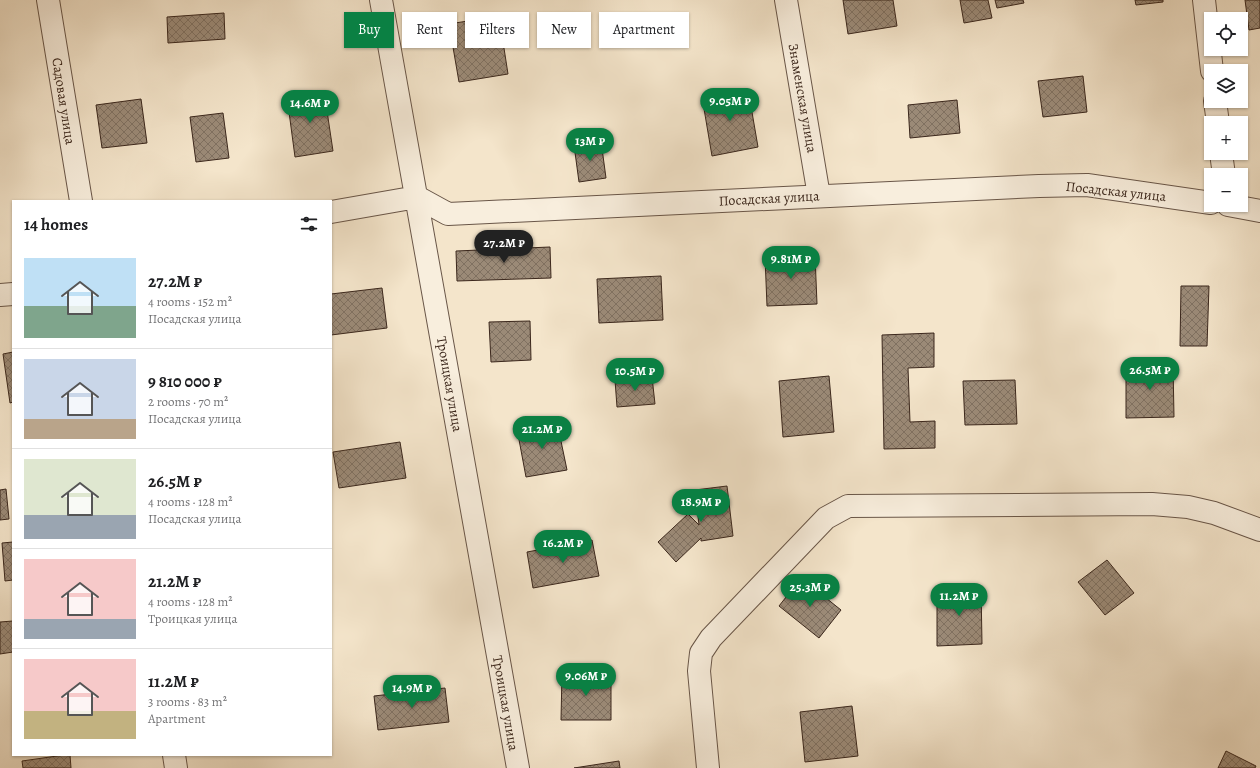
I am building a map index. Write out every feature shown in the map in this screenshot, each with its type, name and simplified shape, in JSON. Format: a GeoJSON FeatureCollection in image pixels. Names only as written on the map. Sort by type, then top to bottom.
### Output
{"type":"FeatureCollection","features":[{"type":"Feature","properties":{"kind":"street","name":"Садовая улица"},"geometry":{"type":"LineString","coordinates":[[48,0],[81,200]]}},
{"type":"Feature","properties":{"kind":"street","name":"Троицкая улица"},"geometry":{"type":"LineString","coordinates":[[381,0],[518,768]]}},
{"type":"Feature","properties":{"kind":"street","name":"Знаменская улица"},"geometry":{"type":"LineString","coordinates":[[786,0],[819,196]]}},
{"type":"Feature","properties":{"kind":"street"},"geometry":{"type":"LineString","coordinates":[[1204,0],[1211,64]]}},
{"type":"Feature","properties":{"kind":"street","name":"Посадская улица"},"geometry":{"type":"LineString","coordinates":[[417,197],[448,214],[1086,185],[1204,202]]}},
{"type":"Feature","properties":{"kind":"street"},"geometry":{"type":"LineString","coordinates":[[332,212],[417,197]]}},
{"type":"Feature","properties":{"kind":"street"},"geometry":{"type":"LineString","coordinates":[[1248,209],[1260,211]]}},
{"type":"Feature","properties":{"kind":"street"},"geometry":{"type":"LineString","coordinates":[[0,295],[12,294]]}},
{"type":"Feature","properties":{"kind":"street"},"geometry":{"type":"LineString","coordinates":[[708,768],[699,671],[701,653],[711,638],[826,518],[848,506],[1152,504],[1188,507],[1214,513],[1260,530]]}},
{"type":"Feature","properties":{"kind":"street"},"geometry":{"type":"LineString","coordinates":[[174,756],[176,768]]}},
{"type":"Feature","properties":{"kind":"building"},"geometry":{"type":"Polygon","coordinates":[[[843,0],[893,0],[897,26],[848,34],[843,0]]]}},
{"type":"Feature","properties":{"kind":"building"},"geometry":{"type":"Polygon","coordinates":[[[960,0],[988,0],[992,18],[964,23],[960,0]]]}},
{"type":"Feature","properties":{"kind":"building"},"geometry":{"type":"Polygon","coordinates":[[[995,0],[1023,0],[1024,3],[997,8],[995,0]]]}},
{"type":"Feature","properties":{"kind":"building"},"geometry":{"type":"Polygon","coordinates":[[[1135,0],[1163,0],[1163,2],[1136,5],[1135,0]]]}},
{"type":"Feature","properties":{"kind":"building"},"geometry":{"type":"Polygon","coordinates":[[[1245,0],[1260,0],[1260,28],[1249,30],[1248,12],[1247,12],[1245,0]]]}},
{"type":"Feature","properties":{"kind":"building"},"geometry":{"type":"Polygon","coordinates":[[[224,13],[225,39],[168,43],[167,17],[224,13]]]}},
{"type":"Feature","properties":{"kind":"building"},"geometry":{"type":"Polygon","coordinates":[[[465,21],[465,48],[504,48],[508,74],[459,82],[453,48],[457,48],[457,23],[465,21]]]}},
{"type":"Feature","properties":{"kind":"building"},"geometry":{"type":"Polygon","coordinates":[[[1083,76],[1087,112],[1043,117],[1038,81],[1083,76]]]}},
{"type":"Feature","properties":{"kind":"building"},"geometry":{"type":"Polygon","coordinates":[[[748,89],[758,147],[712,156],[702,97],[748,89]]]}},
{"type":"Feature","properties":{"kind":"building"},"geometry":{"type":"Polygon","coordinates":[[[324,91],[333,151],[295,157],[287,97],[324,91]]]}},
{"type":"Feature","properties":{"kind":"building"},"geometry":{"type":"Polygon","coordinates":[[[141,99],[147,143],[102,148],[96,105],[141,99]]]}},
{"type":"Feature","properties":{"kind":"building"},"geometry":{"type":"Polygon","coordinates":[[[957,100],[960,133],[910,138],[908,105],[957,100]]]}},
{"type":"Feature","properties":{"kind":"building"},"geometry":{"type":"Polygon","coordinates":[[[223,113],[229,158],[196,162],[190,117],[223,113]]]}},
{"type":"Feature","properties":{"kind":"building"},"geometry":{"type":"Polygon","coordinates":[[[601,141],[606,178],[579,182],[574,145],[601,141]]]}},
{"type":"Feature","properties":{"kind":"building"},"geometry":{"type":"Polygon","coordinates":[[[550,247],[551,278],[457,281],[456,251],[550,247]]]}},
{"type":"Feature","properties":{"kind":"building"},"geometry":{"type":"Polygon","coordinates":[[[815,255],[817,304],[767,306],[765,257],[815,255]]]}},
{"type":"Feature","properties":{"kind":"building"},"geometry":{"type":"Polygon","coordinates":[[[661,276],[663,320],[599,323],[597,279],[661,276]]]}},
{"type":"Feature","properties":{"kind":"building"},"geometry":{"type":"Polygon","coordinates":[[[1181,286],[1209,286],[1207,346],[1180,346],[1181,286]]]}},
{"type":"Feature","properties":{"kind":"building"},"geometry":{"type":"Polygon","coordinates":[[[382,288],[387,328],[332,335],[332,294],[382,288]]]}},
{"type":"Feature","properties":{"kind":"building"},"geometry":{"type":"Polygon","coordinates":[[[530,321],[531,360],[491,362],[489,322],[530,321]]]}},
{"type":"Feature","properties":{"kind":"building"},"geometry":{"type":"Polygon","coordinates":[[[934,333],[934,367],[908,368],[910,422],[935,421],[935,448],[884,449],[882,335],[934,333]]]}},
{"type":"Feature","properties":{"kind":"building"},"geometry":{"type":"Polygon","coordinates":[[[12,352],[12,402],[10,403],[3,354],[12,352]]]}},
{"type":"Feature","properties":{"kind":"building"},"geometry":{"type":"Polygon","coordinates":[[[1126,365],[1173,365],[1174,417],[1126,418],[1126,365]]]}},
{"type":"Feature","properties":{"kind":"building"},"geometry":{"type":"Polygon","coordinates":[[[829,376],[834,432],[783,437],[779,381],[829,376]]]}},
{"type":"Feature","properties":{"kind":"building"},"geometry":{"type":"Polygon","coordinates":[[[652,377],[655,404],[617,407],[615,380],[652,377]]]}},
{"type":"Feature","properties":{"kind":"building"},"geometry":{"type":"Polygon","coordinates":[[[1015,380],[1017,424],[965,425],[963,381],[1015,380]]]}},
{"type":"Feature","properties":{"kind":"building"},"geometry":{"type":"Polygon","coordinates":[[[557,422],[567,470],[526,477],[517,429],[557,422]]]}},
{"type":"Feature","properties":{"kind":"building"},"geometry":{"type":"Polygon","coordinates":[[[400,442],[406,478],[339,488],[333,452],[400,442]]]}},
{"type":"Feature","properties":{"kind":"building"},"geometry":{"type":"Polygon","coordinates":[[[727,486],[733,536],[701,541],[701,538],[676,562],[658,542],[688,514],[699,525],[695,490],[727,486]]]}},
{"type":"Feature","properties":{"kind":"building"},"geometry":{"type":"Polygon","coordinates":[[[6,489],[9,519],[0,520],[0,490],[6,489]]]}},
{"type":"Feature","properties":{"kind":"building"},"geometry":{"type":"Polygon","coordinates":[[[592,540],[599,576],[533,588],[527,552],[592,540]]]}},
{"type":"Feature","properties":{"kind":"building"},"geometry":{"type":"Polygon","coordinates":[[[12,542],[12,580],[5,581],[2,543],[12,542]]]}},
{"type":"Feature","properties":{"kind":"building"},"geometry":{"type":"Polygon","coordinates":[[[1107,560],[1134,593],[1105,615],[1078,582],[1107,560]]]}},
{"type":"Feature","properties":{"kind":"building"},"geometry":{"type":"Polygon","coordinates":[[[801,578],[841,610],[819,638],[779,606],[801,578]]]}},
{"type":"Feature","properties":{"kind":"building"},"geometry":{"type":"Polygon","coordinates":[[[981,587],[982,644],[937,646],[937,589],[981,587]]]}},
{"type":"Feature","properties":{"kind":"building"},"geometry":{"type":"Polygon","coordinates":[[[12,621],[12,652],[0,654],[0,622],[12,621]]]}},
{"type":"Feature","properties":{"kind":"building"},"geometry":{"type":"Polygon","coordinates":[[[562,673],[611,673],[611,720],[561,720],[562,673]]]}},
{"type":"Feature","properties":{"kind":"building"},"geometry":{"type":"Polygon","coordinates":[[[445,688],[449,722],[378,730],[374,696],[445,688]]]}},
{"type":"Feature","properties":{"kind":"building"},"geometry":{"type":"Polygon","coordinates":[[[852,706],[858,756],[805,762],[800,712],[852,706]]]}},
{"type":"Feature","properties":{"kind":"building"},"geometry":{"type":"Polygon","coordinates":[[[1226,751],[1256,766],[1255,768],[1218,768],[1226,751]]]}},
{"type":"Feature","properties":{"kind":"building"},"geometry":{"type":"Polygon","coordinates":[[[57,756],[70,756],[71,768],[23,768],[22,761],[57,756]]]}},
{"type":"Feature","properties":{"kind":"building"},"geometry":{"type":"Polygon","coordinates":[[[619,761],[620,768],[574,768],[619,761]]]}}]}
